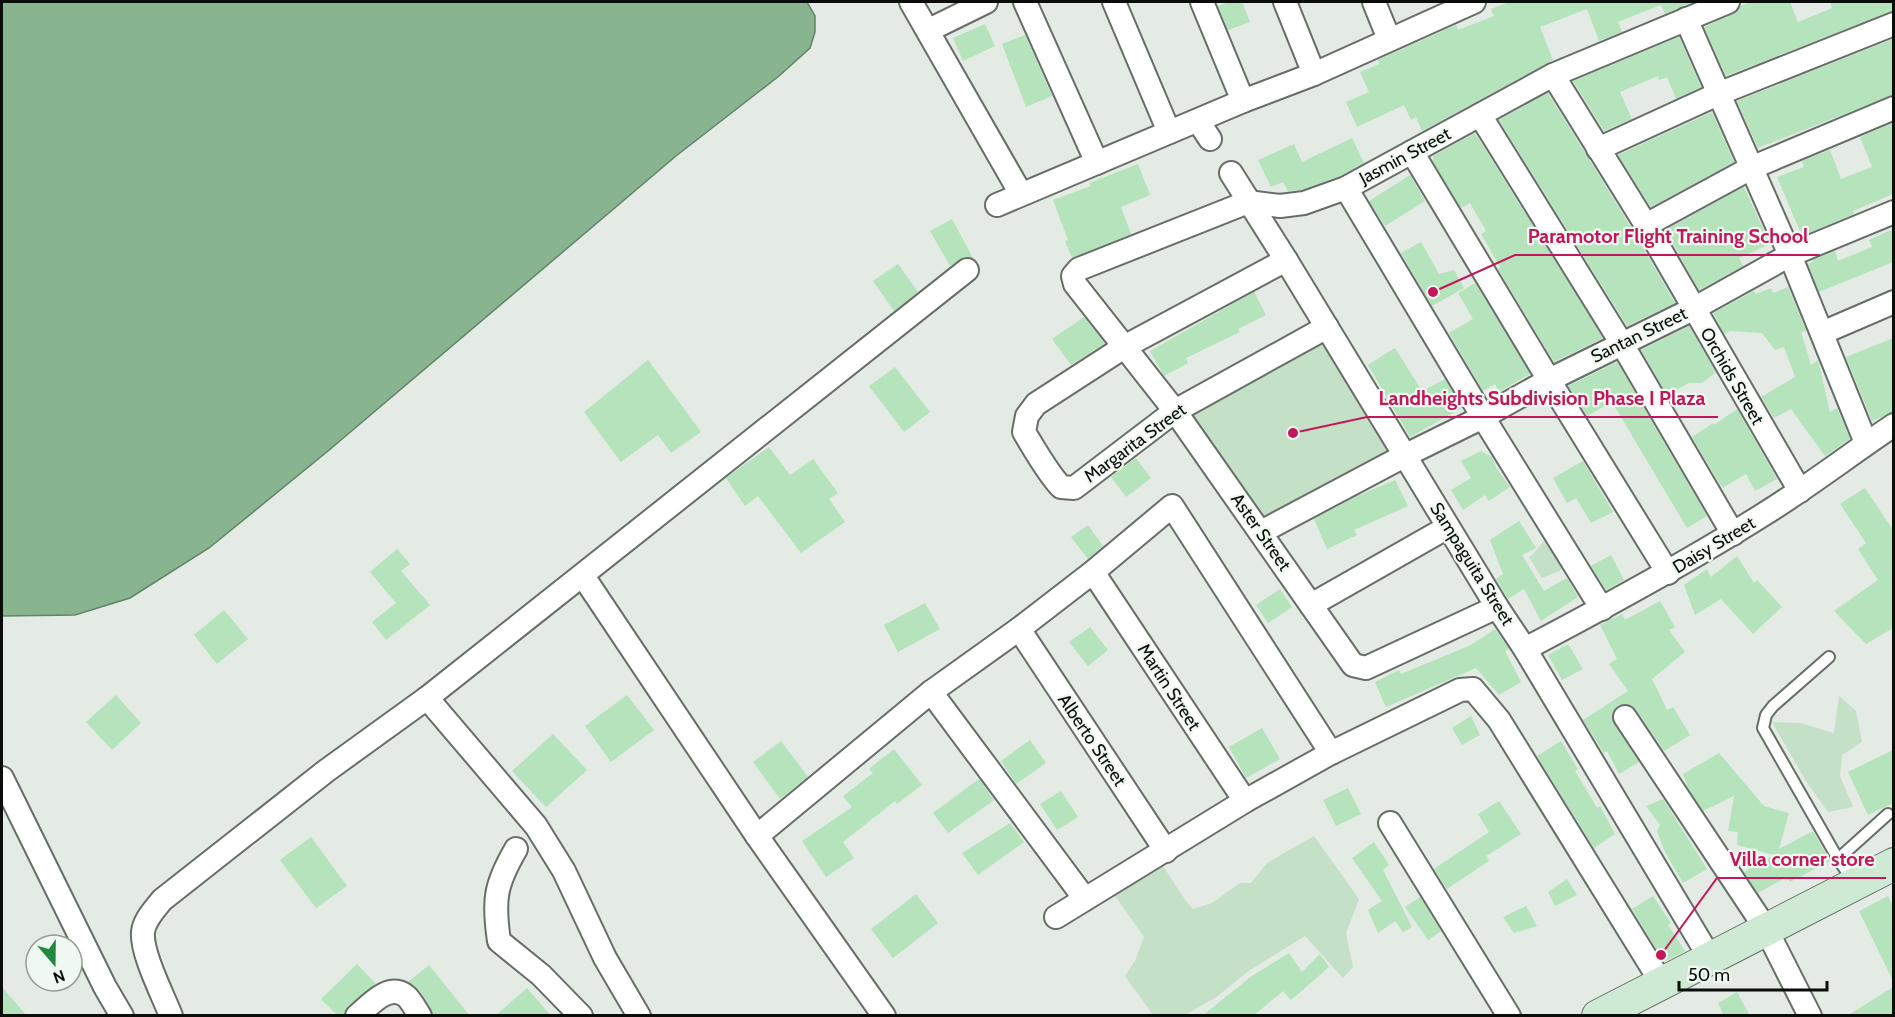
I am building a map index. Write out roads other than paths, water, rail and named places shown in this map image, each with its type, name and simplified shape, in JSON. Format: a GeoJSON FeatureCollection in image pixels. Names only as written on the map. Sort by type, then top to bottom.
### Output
{"type":"FeatureCollection","features":[{"type":"Feature","properties":{"kind":"main road"},"geometry":{"type":"LineString","coordinates":[[1598,1016],[1766,929],[1846,871],[1893,864]]}},
{"type":"Feature","properties":{"kind":"street"},"geometry":{"type":"LineString","coordinates":[[911,2],[1021,194]]}},
{"type":"Feature","properties":{"kind":"street"},"geometry":{"type":"LineString","coordinates":[[929,30],[986,2]]}},
{"type":"Feature","properties":{"kind":"street"},"geometry":{"type":"LineString","coordinates":[[1025,2],[1097,163]]}},
{"type":"Feature","properties":{"kind":"street"},"geometry":{"type":"LineString","coordinates":[[1114,2],[1169,132]]}},
{"type":"Feature","properties":{"kind":"street"},"geometry":{"type":"LineString","coordinates":[[1202,2],[1243,101]]}},
{"type":"Feature","properties":{"kind":"street"},"geometry":{"type":"LineString","coordinates":[[1285,2],[1314,74]]}},
{"type":"Feature","properties":{"kind":"street"},"geometry":{"type":"LineString","coordinates":[[1374,2],[1389,39]]}},
{"type":"Feature","properties":{"kind":"street","name":"Jasmin Street"},"geometry":{"type":"LineString","coordinates":[[1073,276],[1079,269],[1248,202],[1280,206],[1304,203],[1346,188],[1553,75],[1728,2]]}},
{"type":"Feature","properties":{"kind":"street"},"geometry":{"type":"LineString","coordinates":[[997,204],[1169,132],[1204,130],[1243,101],[1314,74],[1464,4]]}},
{"type":"Feature","properties":{"kind":"street"},"geometry":{"type":"LineString","coordinates":[[1686,19],[1790,255],[1866,443]]}},
{"type":"Feature","properties":{"kind":"street"},"geometry":{"type":"LineString","coordinates":[[1598,149],[1718,94],[1893,24]]}},
{"type":"Feature","properties":{"kind":"street","name":"Orchids Street"},"geometry":{"type":"LineString","coordinates":[[1553,75],[1646,225],[1800,491]]}},
{"type":"Feature","properties":{"kind":"street"},"geometry":{"type":"LineString","coordinates":[[1646,225],[1751,168],[1893,108]]}},
{"type":"Feature","properties":{"kind":"street"},"geometry":{"type":"LineString","coordinates":[[1480,115],[1622,344],[1733,534]]}},
{"type":"Feature","properties":{"kind":"street"},"geometry":{"type":"LineString","coordinates":[[1412,152],[1548,381],[1668,573]]}},
{"type":"Feature","properties":{"kind":"street","name":"Sampaguita Street"},"geometry":{"type":"LineString","coordinates":[[1231,173],[1406,455],[1448,528],[1525,649],[1710,958]]}},
{"type":"Feature","properties":{"kind":"street"},"geometry":{"type":"LineString","coordinates":[[1346,188],[1483,417],[1602,609]]}},
{"type":"Feature","properties":{"kind":"street","name":"Santan Street"},"geometry":{"type":"LineString","coordinates":[[1261,532],[1548,381],[1693,309],[1790,255],[1893,212]]}},
{"type":"Feature","properties":{"kind":"street","name":"Margarita Street"},"geometry":{"type":"LineString","coordinates":[[1286,260],[1124,347],[1036,404],[1027,416],[1024,432],[1051,476],[1061,487],[1074,488],[1175,411],[1327,327]]}},
{"type":"Feature","properties":{"kind":"street"},"geometry":{"type":"LineString","coordinates":[[171,1016],[145,951],[143,931],[148,917],[162,900],[326,771],[427,698],[583,576],[967,270]]}},
{"type":"Feature","properties":{"kind":"street","name":"Aster Street"},"geometry":{"type":"LineString","coordinates":[[1073,276],[1075,284],[1175,411],[1353,665],[1366,668],[1497,607]]}},
{"type":"Feature","properties":{"kind":"street"},"geometry":{"type":"LineString","coordinates":[[1822,333],[1893,302]]}},
{"type":"Feature","properties":{"kind":"street","name":"Daisy Street"},"geometry":{"type":"LineString","coordinates":[[1525,649],[1668,573],[1733,534],[1800,491],[1893,425]]}},
{"type":"Feature","properties":{"kind":"street"},"geometry":{"type":"LineString","coordinates":[[757,836],[931,692],[1093,572],[1172,506],[1331,753]]}},
{"type":"Feature","properties":{"kind":"street"},"geometry":{"type":"LineString","coordinates":[[1311,605],[1448,528]]}},
{"type":"Feature","properties":{"kind":"street","name":"Martin Street"},"geometry":{"type":"LineString","coordinates":[[1093,572],[1245,801]]}},
{"type":"Feature","properties":{"kind":"street"},"geometry":{"type":"LineString","coordinates":[[583,576],[757,836],[884,1016]]}},
{"type":"Feature","properties":{"kind":"street","name":"Alberto Street"},"geometry":{"type":"LineString","coordinates":[[1019,629],[1166,851]]}},
{"type":"Feature","properties":{"kind":"street"},"geometry":{"type":"LineString","coordinates":[[1056,917],[1245,801],[1331,753],[1460,690],[1473,689],[1499,720],[1662,982]]}},
{"type":"Feature","properties":{"kind":"street"},"geometry":{"type":"LineString","coordinates":[[931,692],[1085,899]]}},
{"type":"Feature","properties":{"kind":"street"},"geometry":{"type":"LineString","coordinates":[[427,698],[537,826],[564,871],[605,958],[639,1016]]}},
{"type":"Feature","properties":{"kind":"street"},"geometry":{"type":"LineString","coordinates":[[1625,717],[1766,929],[1810,1016]]}},
{"type":"Feature","properties":{"kind":"street"},"geometry":{"type":"LineString","coordinates":[[2,778],[105,987],[122,1016]]}},
{"type":"Feature","properties":{"kind":"street"},"geometry":{"type":"LineString","coordinates":[[1390,823],[1509,1016]]}},
{"type":"Feature","properties":{"kind":"street"},"geometry":{"type":"LineString","coordinates":[[516,849],[502,873],[494,909],[499,941],[541,975],[581,1016]]}},
{"type":"Feature","properties":{"kind":"street"},"geometry":{"type":"LineString","coordinates":[[357,1016],[386,993],[395,992],[406,995],[420,1016]]}},
{"type":"Feature","properties":{"kind":"lane"},"geometry":{"type":"LineString","coordinates":[[1829,657],[1773,706],[1766,715],[1763,728],[1846,871],[1888,814]]}},
{"type":"Feature","properties":{"kind":"place","name":"Paramotor Flight Training School"},"geometry":{"type":"Point","coordinates":[1433,292]}},
{"type":"Feature","properties":{"kind":"place","name":"Landheights Subdivision Phase I Plaza"},"geometry":{"type":"Point","coordinates":[1293,433]}},
{"type":"Feature","properties":{"kind":"place","name":"Villa corner store"},"geometry":{"type":"Point","coordinates":[1661,955]}}]}
